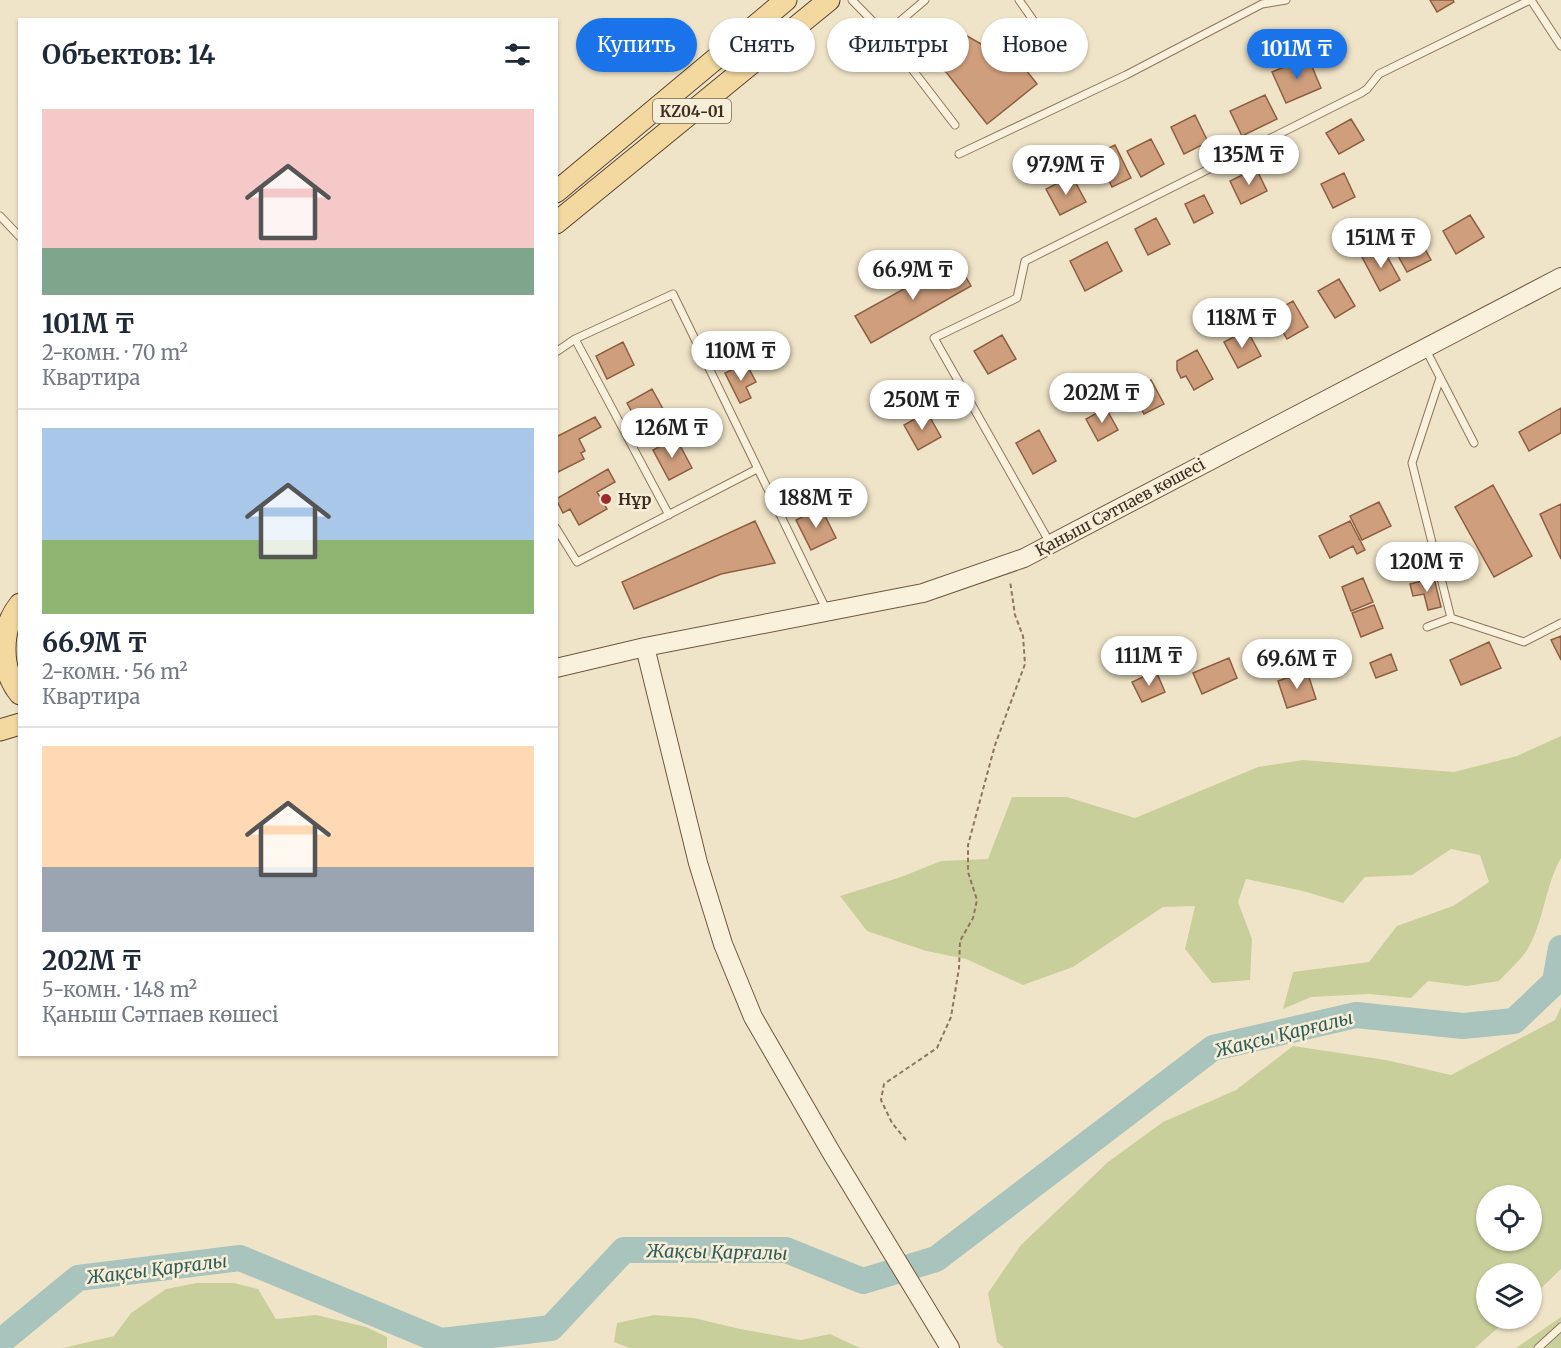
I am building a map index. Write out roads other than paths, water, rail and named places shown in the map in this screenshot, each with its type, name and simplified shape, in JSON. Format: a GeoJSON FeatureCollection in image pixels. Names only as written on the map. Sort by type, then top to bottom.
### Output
{"type":"FeatureCollection","features":[{"type":"Feature","properties":{"kind":"main road","name":"KZ04-01"},"geometry":{"type":"LineString","coordinates":[[806,18],[829,0]]}},
{"type":"Feature","properties":{"kind":"main road","name":"KZ04-01"},"geometry":{"type":"LineString","coordinates":[[558,190],[783,2]]}},
{"type":"Feature","properties":{"kind":"main road"},"geometry":{"type":"LineString","coordinates":[[783,2],[792,18]]}},
{"type":"Feature","properties":{"kind":"main road","name":"KZ04-01"},"geometry":{"type":"LineString","coordinates":[[558,222],[740,72]]}},
{"type":"Feature","properties":{"kind":"main road"},"geometry":{"type":"LineString","coordinates":[[11,612],[3,630],[1,652],[5,673],[18,691]]}},
{"type":"Feature","properties":{"kind":"main road"},"geometry":{"type":"LineString","coordinates":[[0,730],[18,725]]}},
{"type":"Feature","properties":{"kind":"street","name":"Қаныш Сәтпаев көшесі"},"geometry":{"type":"LineString","coordinates":[[558,668],[645,647],[923,593],[1007,564],[1050,544],[1561,277]]}},
{"type":"Feature","properties":{"kind":"street"},"geometry":{"type":"LineString","coordinates":[[645,647],[698,863],[723,944],[753,1017],[831,1152],[951,1348]]}},
{"type":"Feature","properties":{"kind":"lane"},"geometry":{"type":"LineString","coordinates":[[852,0],[869,18]]}},
{"type":"Feature","properties":{"kind":"lane"},"geometry":{"type":"LineString","coordinates":[[904,18],[925,0]]}},
{"type":"Feature","properties":{"kind":"lane"},"geometry":{"type":"LineString","coordinates":[[1019,0],[1032,18]]}},
{"type":"Feature","properties":{"kind":"lane"},"geometry":{"type":"LineString","coordinates":[[959,154],[1126,75],[1262,4],[1286,0]]}},
{"type":"Feature","properties":{"kind":"lane"},"geometry":{"type":"LineString","coordinates":[[1050,544],[934,338],[1017,298],[1025,261],[1367,89],[1379,74],[1531,0],[1561,46]]}},
{"type":"Feature","properties":{"kind":"lane"},"geometry":{"type":"LineString","coordinates":[[914,72],[955,125]]}},
{"type":"Feature","properties":{"kind":"lane"},"geometry":{"type":"LineString","coordinates":[[0,216],[18,235]]}},
{"type":"Feature","properties":{"kind":"lane"},"geometry":{"type":"LineString","coordinates":[[558,351],[575,339],[673,294],[827,612]]}},
{"type":"Feature","properties":{"kind":"lane"},"geometry":{"type":"LineString","coordinates":[[575,339],[669,515]]}},
{"type":"Feature","properties":{"kind":"lane"},"geometry":{"type":"LineString","coordinates":[[1425,348],[1474,443]]}},
{"type":"Feature","properties":{"kind":"lane"},"geometry":{"type":"LineString","coordinates":[[1440,378],[1412,463],[1451,618]]}},
{"type":"Feature","properties":{"kind":"lane"},"geometry":{"type":"LineString","coordinates":[[558,531],[577,562],[757,469]]}},
{"type":"Feature","properties":{"kind":"lane"},"geometry":{"type":"LineString","coordinates":[[1427,627],[1451,618],[1524,642],[1561,623]]}},
{"type":"Feature","properties":{"kind":"lane"},"geometry":{"type":"LineString","coordinates":[[1538,1348],[1561,1327]]}},
{"type":"Feature","properties":{"kind":"waterway","name":"Жақсы Қарғалы"},"geometry":{"type":"LineString","coordinates":[[0,1342],[78,1278],[240,1258],[441,1341],[551,1328],[624,1250],[786,1250],[863,1281],[936,1259],[1213,1048],[1356,1015],[1463,1026],[1514,1021],[1555,982],[1561,948]]}},
{"type":"Feature","properties":{"kind":"place","name":"Нұр"},"geometry":{"type":"Point","coordinates":[606,499]}}]}
